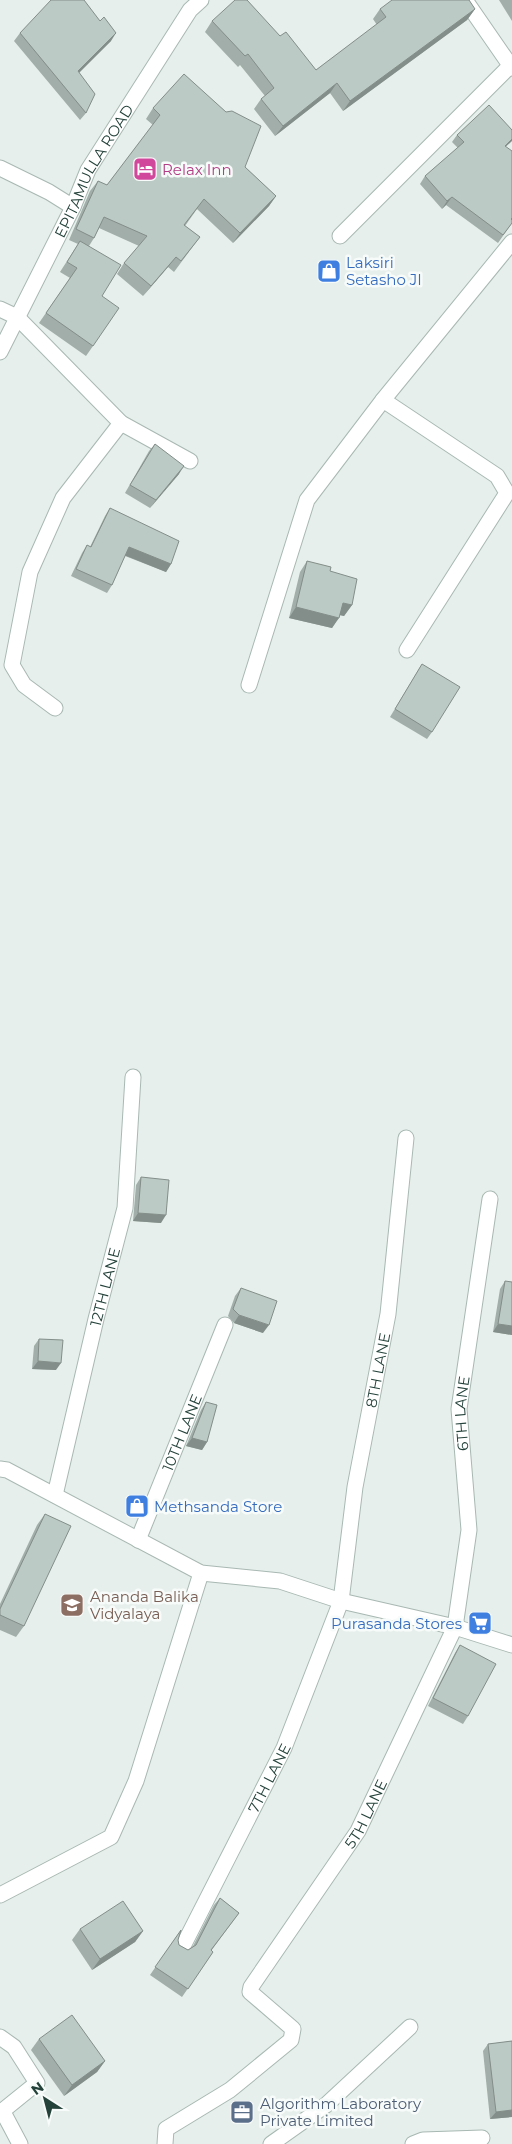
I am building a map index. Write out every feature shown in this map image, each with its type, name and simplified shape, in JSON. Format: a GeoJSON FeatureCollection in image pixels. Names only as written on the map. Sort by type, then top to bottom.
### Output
{"type":"FeatureCollection","features":[{"type":"Feature","properties":{"kind":"street"},"geometry":{"type":"LineString","coordinates":[[340,236],[511,68],[465,0]]}},
{"type":"Feature","properties":{"kind":"street","name":"EPITAMULLA ROAD"},"geometry":{"type":"LineString","coordinates":[[0,352],[73,207],[88,170],[191,3]]}},
{"type":"Feature","properties":{"kind":"street"},"geometry":{"type":"LineString","coordinates":[[0,168],[49,192],[73,207]]}},
{"type":"Feature","properties":{"kind":"street"},"geometry":{"type":"LineString","coordinates":[[249,685],[307,500],[382,400],[512,242]]}},
{"type":"Feature","properties":{"kind":"street"},"geometry":{"type":"LineString","coordinates":[[0,309],[17,317],[121,423],[190,461]]}},
{"type":"Feature","properties":{"kind":"street"},"geometry":{"type":"LineString","coordinates":[[382,400],[497,476],[507,493],[407,650]]}},
{"type":"Feature","properties":{"kind":"street"},"geometry":{"type":"LineString","coordinates":[[56,708],[24,685],[6,662],[30,572],[63,498],[121,423]]}},
{"type":"Feature","properties":{"kind":"street","name":"12TH LANE"},"geometry":{"type":"LineString","coordinates":[[55,1495],[96,1319],[125,1208],[133,1077]]}},
{"type":"Feature","properties":{"kind":"street","name":"8TH LANE"},"geometry":{"type":"LineString","coordinates":[[341,1601],[355,1487],[388,1314],[406,1138]]}},
{"type":"Feature","properties":{"kind":"street","name":"6TH LANE"},"geometry":{"type":"LineString","coordinates":[[455,1627],[470,1530],[459,1409],[490,1199]]}},
{"type":"Feature","properties":{"kind":"street","name":"10TH LANE"},"geometry":{"type":"LineString","coordinates":[[138,1540],[225,1325]]}},
{"type":"Feature","properties":{"kind":"street"},"geometry":{"type":"LineString","coordinates":[[0,1469],[7,1470],[201,1573],[280,1581],[341,1601],[455,1627],[512,1645]]}},
{"type":"Feature","properties":{"kind":"street"},"geometry":{"type":"LineString","coordinates":[[0,1895],[111,1836],[136,1780],[201,1573]]}},
{"type":"Feature","properties":{"kind":"street","name":"7TH LANE"},"geometry":{"type":"LineString","coordinates":[[182,1948],[284,1748],[341,1601]]}},
{"type":"Feature","properties":{"kind":"street","name":"5TH LANE"},"geometry":{"type":"LineString","coordinates":[[165,2144],[166,2129],[230,2090],[291,2040],[293,2029],[250,1992],[251,1987],[358,1831],[455,1627]]}},
{"type":"Feature","properties":{"kind":"street"},"geometry":{"type":"LineString","coordinates":[[271,2144],[326,2105],[410,2028]]}},
{"type":"Feature","properties":{"kind":"street"},"geometry":{"type":"LineString","coordinates":[[0,2038],[14,2047],[37,2083],[1,2112],[20,2144]]}},
{"type":"Feature","properties":{"kind":"street"},"geometry":{"type":"LineString","coordinates":[[413,2144],[423,2140],[482,2138]]}},
{"type":"Feature","properties":{"kind":"building"},"geometry":{"type":"Polygon","coordinates":[[[51,0],[84,0],[100,21],[104,17],[116,33],[78,71],[95,94],[86,113],[20,33],[51,0]]]}},
{"type":"Feature","properties":{"kind":"building"},"geometry":{"type":"Polygon","coordinates":[[[235,0],[247,0],[280,36],[286,32],[316,70],[386,17],[380,9],[392,0],[469,0],[475,9],[350,101],[337,83],[283,126],[261,99],[274,88],[248,54],[245,56],[212,21],[235,0]]]}},
{"type":"Feature","properties":{"kind":"building"},"geometry":{"type":"Polygon","coordinates":[[[184,74],[226,112],[232,111],[261,126],[245,167],[276,196],[240,233],[204,199],[184,225],[200,237],[181,261],[176,257],[151,286],[124,263],[147,236],[104,217],[94,238],[76,229],[98,181],[107,185],[160,115],[153,108],[184,74]]]}},
{"type":"Feature","properties":{"kind":"building"},"geometry":{"type":"Polygon","coordinates":[[[489,105],[512,130],[512,139],[505,146],[512,151],[512,223],[503,235],[452,197],[447,201],[425,176],[464,142],[457,135],[489,105]]]}},
{"type":"Feature","properties":{"kind":"building"},"geometry":{"type":"Polygon","coordinates":[[[80,241],[121,265],[102,296],[119,308],[93,346],[46,313],[77,268],[67,262],[80,241]]]}},
{"type":"Feature","properties":{"kind":"building"},"geometry":{"type":"Polygon","coordinates":[[[155,444],[184,466],[156,500],[130,485],[155,444]]]}},
{"type":"Feature","properties":{"kind":"building"},"geometry":{"type":"Polygon","coordinates":[[[110,508],[179,541],[171,564],[129,547],[112,585],[76,569],[87,545],[91,547],[110,508]]]}},
{"type":"Feature","properties":{"kind":"building"},"geometry":{"type":"Polygon","coordinates":[[[307,561],[331,567],[330,571],[357,579],[352,605],[343,603],[339,618],[296,607],[307,561]]]}},
{"type":"Feature","properties":{"kind":"building"},"geometry":{"type":"Polygon","coordinates":[[[422,664],[460,687],[432,732],[395,709],[422,664]]]}},
{"type":"Feature","properties":{"kind":"building"},"geometry":{"type":"Polygon","coordinates":[[[141,1177],[169,1180],[166,1215],[138,1213],[141,1177]]]}},
{"type":"Feature","properties":{"kind":"building"},"geometry":{"type":"Polygon","coordinates":[[[505,1281],[512,1282],[512,1326],[498,1324],[505,1281]]]}},
{"type":"Feature","properties":{"kind":"building"},"geometry":{"type":"Polygon","coordinates":[[[241,1288],[277,1301],[269,1325],[239,1315],[233,1309],[241,1288]]]}},
{"type":"Feature","properties":{"kind":"building"},"geometry":{"type":"Polygon","coordinates":[[[39,1339],[63,1340],[61,1363],[38,1361],[39,1339]]]}},
{"type":"Feature","properties":{"kind":"building"},"geometry":{"type":"Polygon","coordinates":[[[206,1402],[217,1405],[207,1442],[192,1438],[206,1402]]]}},
{"type":"Feature","properties":{"kind":"building"},"geometry":{"type":"Polygon","coordinates":[[[45,1514],[71,1526],[24,1626],[0,1615],[0,1609],[45,1514]]]}},
{"type":"Feature","properties":{"kind":"building"},"geometry":{"type":"Polygon","coordinates":[[[460,1645],[496,1664],[468,1716],[433,1698],[460,1645]]]}},
{"type":"Feature","properties":{"kind":"building"},"geometry":{"type":"Polygon","coordinates":[[[220,1898],[239,1913],[211,1950],[213,1952],[188,1989],[155,1967],[181,1930],[178,1940],[179,1945],[188,1950],[196,1945],[220,1898]]]}},
{"type":"Feature","properties":{"kind":"building"},"geometry":{"type":"Polygon","coordinates":[[[123,1901],[143,1931],[100,1959],[80,1929],[123,1901]]]}},
{"type":"Feature","properties":{"kind":"building"},"geometry":{"type":"Polygon","coordinates":[[[72,2015],[105,2061],[72,2085],[39,2039],[72,2015]]]}},
{"type":"Feature","properties":{"kind":"building"},"geometry":{"type":"Polygon","coordinates":[[[512,2041],[512,2110],[496,2112],[488,2044],[512,2041]]]}},
{"type":"Feature","properties":{"kind":"place","name":"Relax Inn"},"geometry":{"type":"Point","coordinates":[145,169]}},
{"type":"Feature","properties":{"kind":"place","name":"Laksiri Setasho JI"},"geometry":{"type":"Point","coordinates":[329,271]}},
{"type":"Feature","properties":{"kind":"place","name":"Methsanda Store"},"geometry":{"type":"Point","coordinates":[137,1506]}},
{"type":"Feature","properties":{"kind":"place","name":"Ananda Balika Vidyalaya"},"geometry":{"type":"Point","coordinates":[72,1605]}},
{"type":"Feature","properties":{"kind":"place","name":"Purasanda Stores"},"geometry":{"type":"Point","coordinates":[480,1623]}},
{"type":"Feature","properties":{"kind":"place","name":"Algorithm Laboratory Private Limited"},"geometry":{"type":"Point","coordinates":[242,2112]}}]}
